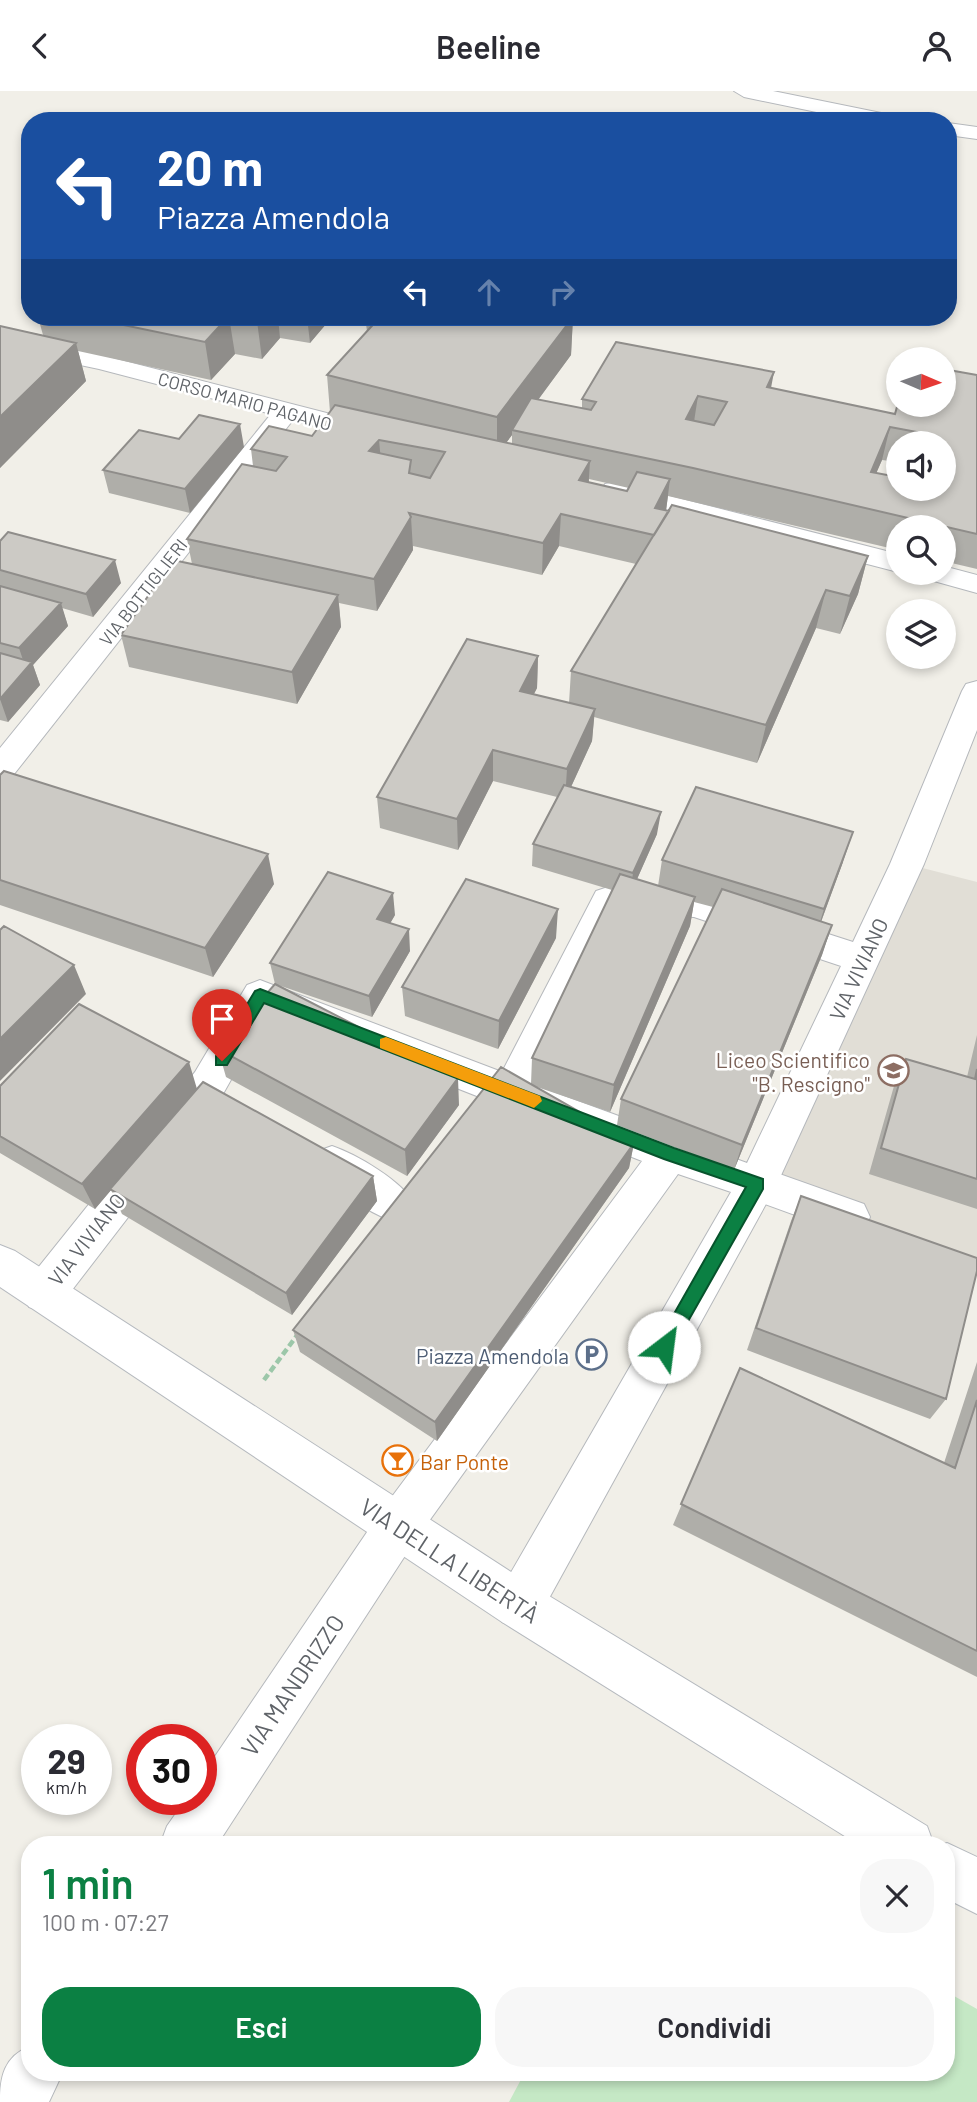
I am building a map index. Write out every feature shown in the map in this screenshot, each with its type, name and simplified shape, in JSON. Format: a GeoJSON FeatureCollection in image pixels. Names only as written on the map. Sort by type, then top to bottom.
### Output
{"type":"FeatureCollection","features":[{"type":"Feature","properties":{"kind":"street"},"geometry":{"type":"LineString","coordinates":[[733,91],[780,112]]}},
{"type":"Feature","properties":{"kind":"street"},"geometry":{"type":"LineString","coordinates":[[744,91],[847,112]]}},
{"type":"Feature","properties":{"kind":"street"},"geometry":{"type":"LineString","coordinates":[[957,131],[977,134]]}},
{"type":"Feature","properties":{"kind":"street"},"geometry":{"type":"LineString","coordinates":[[957,142],[977,145]]}},
{"type":"Feature","properties":{"kind":"street","name":"CORSO MARIO PAGANO"},"geometry":{"type":"LineString","coordinates":[[0,341],[101,362],[285,413],[402,440]]}},
{"type":"Feature","properties":{"kind":"street","name":"VIA BOTTIGLIERI"},"geometry":{"type":"LineString","coordinates":[[0,770],[285,413]]}},
{"type":"Feature","properties":{"kind":"street"},"geometry":{"type":"LineString","coordinates":[[588,484],[886,559]]}},
{"type":"Feature","properties":{"kind":"street"},"geometry":{"type":"LineString","coordinates":[[956,578],[977,584]]}},
{"type":"Feature","properties":{"kind":"street","name":"VIA VIVIANO"},"geometry":{"type":"LineString","coordinates":[[757,1184],[907,864],[977,691]]}},
{"type":"Feature","properties":{"kind":"street"},"geometry":{"type":"LineString","coordinates":[[511,1092],[608,900],[695,904],[863,959]]}},
{"type":"Feature","properties":{"kind":"street","name":"VIA VIVIANO"},"geometry":{"type":"LineString","coordinates":[[44,1293],[209,1083],[260,995],[670,1154]]}},
{"type":"Feature","properties":{"kind":"street"},"geometry":{"type":"LineString","coordinates":[[209,1083],[244,1105]]}},
{"type":"Feature","properties":{"kind":"street"},"geometry":{"type":"LineString","coordinates":[[301,1143],[394,1204]]}},
{"type":"Feature","properties":{"kind":"street"},"geometry":{"type":"LineString","coordinates":[[398,1526],[670,1154],[886,1230]]}},
{"type":"Feature","properties":{"kind":"street"},"geometry":{"type":"LineString","coordinates":[[519,1605],[757,1184]]}},
{"type":"Feature","properties":{"kind":"street","name":"VIA DELLA LIBERTÀ"},"geometry":{"type":"LineString","coordinates":[[0,1264],[519,1605],[893,1836]]}},
{"type":"Feature","properties":{"kind":"street","name":"VIA MANDRIZZO"},"geometry":{"type":"LineString","coordinates":[[192,1836],[398,1526]]}},
{"type":"Feature","properties":{"kind":"street"},"geometry":{"type":"LineString","coordinates":[[16,2102],[29,2081]]}},
{"type":"Feature","properties":{"kind":"path"},"geometry":{"type":"LineString","coordinates":[[235,1419],[307,1323]]}},
{"type":"Feature","properties":{"kind":"shaded area","name":"Liceo Scientifico \"B. Rescigno\""},"geometry":{"type":"Polygon","coordinates":[[[907,864],[977,882],[977,1263],[757,1184],[907,864]]]}},
{"type":"Feature","properties":{"kind":"green space"},"geometry":{"type":"Polygon","coordinates":[[[955,1997],[977,2009],[977,2102],[509,2102],[520,2081],[955,2081],[955,1997]]]}},
{"type":"Feature","properties":{"kind":"building"},"geometry":{"type":"Polygon","coordinates":[[[0,326],[76,343],[0,417],[0,326]]]}},
{"type":"Feature","properties":{"kind":"building"},"geometry":{"type":"Polygon","coordinates":[[[128,326],[220,326],[205,342],[128,326]]]}},
{"type":"Feature","properties":{"kind":"building"},"geometry":{"type":"Polygon","coordinates":[[[372,326],[566,326],[497,417],[327,375],[372,326]]]}},
{"type":"Feature","properties":{"kind":"building"},"geometry":{"type":"Polygon","coordinates":[[[616,342],[774,372],[767,387],[886,412],[886,417],[956,417],[956,371],[977,375],[977,534],[956,529],[956,515],[895,515],[512,430],[531,398],[591,410],[596,402],[582,399],[616,342]],[[698,396],[686,419],[714,425],[727,402],[698,396]]]}},
{"type":"Feature","properties":{"kind":"building"},"geometry":{"type":"Polygon","coordinates":[[[335,405],[590,461],[579,480],[627,491],[637,472],[670,479],[655,508],[669,511],[654,535],[561,514],[543,543],[409,513],[411,517],[374,579],[187,539],[242,464],[276,471],[287,457],[251,449],[269,426],[312,436],[335,405]],[[379,440],[369,451],[411,460],[409,473],[430,478],[445,452],[379,440]]]}},
{"type":"Feature","properties":{"kind":"building"},"geometry":{"type":"Polygon","coordinates":[[[199,415],[240,424],[185,489],[103,470],[139,430],[179,439],[199,415]]]}},
{"type":"Feature","properties":{"kind":"building"},"geometry":{"type":"Polygon","coordinates":[[[672,505],[868,556],[850,596],[826,590],[766,725],[571,671],[672,505]]]}},
{"type":"Feature","properties":{"kind":"building"},"geometry":{"type":"Polygon","coordinates":[[[8,532],[115,560],[86,594],[0,570],[0,541],[8,532]]]}},
{"type":"Feature","properties":{"kind":"building"},"geometry":{"type":"Polygon","coordinates":[[[173,560],[338,595],[292,672],[121,635],[173,560]]]}},
{"type":"Feature","properties":{"kind":"building"},"geometry":{"type":"Polygon","coordinates":[[[0,586],[61,603],[19,648],[0,643],[0,586]]]}},
{"type":"Feature","properties":{"kind":"building"},"geometry":{"type":"Polygon","coordinates":[[[467,639],[538,656],[520,691],[595,709],[567,769],[493,750],[457,819],[377,797],[467,639]]]}},
{"type":"Feature","properties":{"kind":"building"},"geometry":{"type":"Polygon","coordinates":[[[0,653],[32,662],[0,699],[0,653]]]}},
{"type":"Feature","properties":{"kind":"building"},"geometry":{"type":"Polygon","coordinates":[[[4,771],[268,854],[205,948],[0,880],[0,775],[4,771]]]}},
{"type":"Feature","properties":{"kind":"building"},"geometry":{"type":"Polygon","coordinates":[[[564,785],[661,812],[633,873],[533,844],[564,785]]]}},
{"type":"Feature","properties":{"kind":"building"},"geometry":{"type":"Polygon","coordinates":[[[696,787],[853,832],[824,909],[662,860],[696,787]]]}},
{"type":"Feature","properties":{"kind":"building"},"geometry":{"type":"Polygon","coordinates":[[[328,872],[393,893],[377,919],[409,929],[369,996],[270,963],[328,872]]]}},
{"type":"Feature","properties":{"kind":"building"},"geometry":{"type":"Polygon","coordinates":[[[620,874],[695,897],[614,1085],[532,1058],[620,874]]]}},
{"type":"Feature","properties":{"kind":"building"},"geometry":{"type":"Polygon","coordinates":[[[466,879],[558,909],[499,1021],[402,987],[466,879]]]}},
{"type":"Feature","properties":{"kind":"building"},"geometry":{"type":"Polygon","coordinates":[[[722,889],[832,925],[742,1145],[621,1099],[722,889]]]}},
{"type":"Feature","properties":{"kind":"building"},"geometry":{"type":"Polygon","coordinates":[[[4,926],[74,965],[0,1039],[0,930],[4,926]]]}},
{"type":"Feature","properties":{"kind":"building"},"geometry":{"type":"Polygon","coordinates":[[[275,984],[458,1078],[405,1150],[218,1049],[275,984]]]}},
{"type":"Feature","properties":{"kind":"building"},"geometry":{"type":"Polygon","coordinates":[[[79,1004],[189,1062],[82,1184],[0,1136],[0,1086],[79,1004]]]}},
{"type":"Feature","properties":{"kind":"building"},"geometry":{"type":"Polygon","coordinates":[[[906,1059],[975,1079],[977,1069],[977,1179],[881,1148],[906,1059]]]}},
{"type":"Feature","properties":{"kind":"building"},"geometry":{"type":"Polygon","coordinates":[[[501,1067],[634,1143],[435,1422],[293,1330],[501,1067]]]}},
{"type":"Feature","properties":{"kind":"building"},"geometry":{"type":"Polygon","coordinates":[[[203,1082],[373,1176],[286,1293],[110,1189],[203,1082]]]}},
{"type":"Feature","properties":{"kind":"building"},"geometry":{"type":"Polygon","coordinates":[[[801,1196],[977,1258],[977,1271],[946,1399],[756,1328],[801,1196]]]}},
{"type":"Feature","properties":{"kind":"building"},"geometry":{"type":"Polygon","coordinates":[[[740,1368],[955,1468],[977,1400],[977,1651],[681,1504],[740,1368]]]}},
{"type":"Feature","properties":{"kind":"slow traffic"},"geometry":{"type":"LineString","coordinates":[[386,1043],[534,1101]]}},
{"type":"Feature","properties":{"kind":"place","name":"Liceo Scientifico \"B. Rescigno\""},"geometry":{"type":"Point","coordinates":[893,1071]}},
{"type":"Feature","properties":{"kind":"place","name":"Piazza Amendola"},"geometry":{"type":"Point","coordinates":[592,1355]}},
{"type":"Feature","properties":{"kind":"place","name":"Bar Ponte"},"geometry":{"type":"Point","coordinates":[397,1461]}},
{"type":"Feature","properties":{"kind":"route"},"geometry":{"type":"LineString","coordinates":[[222,1061],[260,995],[670,1154],[757,1184],[664,1347]]}}]}
